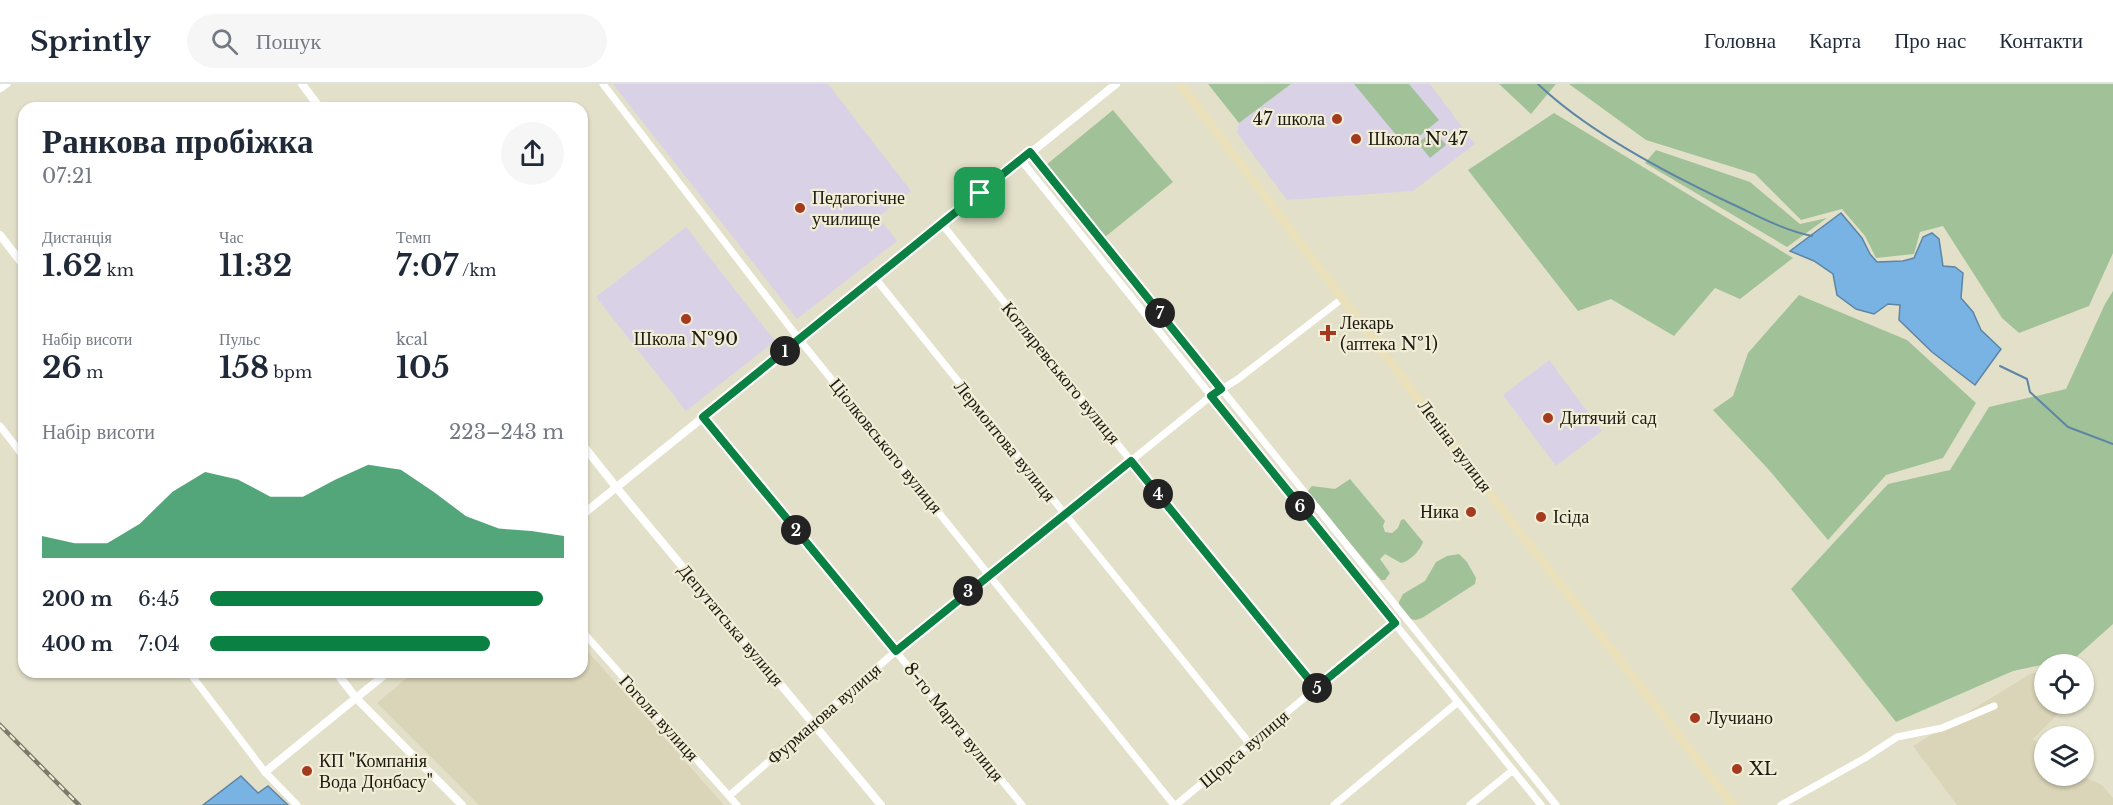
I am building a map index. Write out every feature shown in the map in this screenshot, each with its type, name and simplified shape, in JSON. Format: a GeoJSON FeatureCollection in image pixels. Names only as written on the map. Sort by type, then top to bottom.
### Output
{"type":"FeatureCollection","features":[{"type":"Feature","properties":{"kind":"main road","name":"Леніна вулиця"},"geometry":{"type":"LineString","coordinates":[[1180,84],[1507,516],[1733,805]]}},
{"type":"Feature","properties":{"kind":"street"},"geometry":{"type":"LineString","coordinates":[[0,89],[7,84]]}},
{"type":"Feature","properties":{"kind":"street"},"geometry":{"type":"LineString","coordinates":[[302,84],[316,102]]}},
{"type":"Feature","properties":{"kind":"street","name":"Ціолковського вулиця"},"geometry":{"type":"LineString","coordinates":[[603,84],[799,339],[1175,805]]}},
{"type":"Feature","properties":{"kind":"street"},"geometry":{"type":"LineString","coordinates":[[588,510],[1116,84]]}},
{"type":"Feature","properties":{"kind":"street"},"geometry":{"type":"LineString","coordinates":[[1030,152],[1556,805]]}},
{"type":"Feature","properties":{"kind":"street"},"geometry":{"type":"LineString","coordinates":[[1021,160],[1541,805]]}},
{"type":"Feature","properties":{"kind":"street","name":"Котляревського вулиця"},"geometry":{"type":"LineString","coordinates":[[942,224],[1316,688]]}},
{"type":"Feature","properties":{"kind":"street"},"geometry":{"type":"LineString","coordinates":[[0,235],[18,258]]}},
{"type":"Feature","properties":{"kind":"street","name":"Лермонтова вулиця"},"geometry":{"type":"LineString","coordinates":[[875,278],[1250,744]]}},
{"type":"Feature","properties":{"kind":"street","name":"Фурманова вулиця"},"geometry":{"type":"LineString","coordinates":[[729,796],[896,651],[990,574],[1211,396],[1238,379],[1343,298]]}},
{"type":"Feature","properties":{"kind":"street","name":"8-го Марта вулиця"},"geometry":{"type":"LineString","coordinates":[[703,417],[1022,805]]}},
{"type":"Feature","properties":{"kind":"street"},"geometry":{"type":"LineString","coordinates":[[0,426],[18,449]]}},
{"type":"Feature","properties":{"kind":"street","name":"Депутатська вулиця"},"geometry":{"type":"LineString","coordinates":[[588,452],[881,805]]}},
{"type":"Feature","properties":{"kind":"street","name":"Щорса вулиця"},"geometry":{"type":"LineString","coordinates":[[1175,805],[1395,623]]}},
{"type":"Feature","properties":{"kind":"street","name":"Гоголя вулиця"},"geometry":{"type":"LineString","coordinates":[[588,638],[737,805]]}},
{"type":"Feature","properties":{"kind":"street"},"geometry":{"type":"LineString","coordinates":[[194,678],[265,772],[297,805]]}},
{"type":"Feature","properties":{"kind":"street"},"geometry":{"type":"LineString","coordinates":[[341,678],[356,698],[462,805]]}},
{"type":"Feature","properties":{"kind":"street"},"geometry":{"type":"LineString","coordinates":[[265,772],[381,678]]}},
{"type":"Feature","properties":{"kind":"street"},"geometry":{"type":"LineString","coordinates":[[1334,805],[1458,702]]}},
{"type":"Feature","properties":{"kind":"street"},"geometry":{"type":"LineString","coordinates":[[1781,805],[1865,758],[1897,736],[1942,728],[1994,706]]}},
{"type":"Feature","properties":{"kind":"street"},"geometry":{"type":"LineString","coordinates":[[1470,805],[1513,770]]}},
{"type":"Feature","properties":{"kind":"shaded area","name":"Педагогічне училище"},"geometry":{"type":"Polygon","coordinates":[[[613,84],[828,84],[911,191],[878,217],[897,241],[797,319],[613,84]]]}},
{"type":"Feature","properties":{"kind":"shaded area","name":"Школа №47"},"geometry":{"type":"Polygon","coordinates":[[[1291,84],[1430,84],[1475,144],[1413,191],[1287,200],[1237,133],[1239,123],[1291,84]]]}},
{"type":"Feature","properties":{"kind":"shaded area","name":"Школа №90"},"geometry":{"type":"Polygon","coordinates":[[[686,227],[775,341],[686,411],[596,297],[686,227]]]}},
{"type":"Feature","properties":{"kind":"shaded area"},"geometry":{"type":"Polygon","coordinates":[[[1549,360],[1602,431],[1556,466],[1503,395],[1549,360]]]}},
{"type":"Feature","properties":{"kind":"shaded area"},"geometry":{"type":"Polygon","coordinates":[[[588,652],[724,805],[479,805],[377,703],[407,678],[588,678],[588,652]]]}},
{"type":"Feature","properties":{"kind":"shaded area"},"geometry":{"type":"Polygon","coordinates":[[[2034,673],[2034,714],[2058,714],[2046,726],[2034,726],[2034,786],[2094,786],[2094,782],[2102,785],[2113,798],[2113,805],[1957,805],[1913,746],[2034,673]]]}},
{"type":"Feature","properties":{"kind":"green space"},"geometry":{"type":"Polygon","coordinates":[[[1208,84],[1291,84],[1239,123],[1208,84]]]}},
{"type":"Feature","properties":{"kind":"green space"},"geometry":{"type":"Polygon","coordinates":[[[1354,84],[1409,84],[1439,120],[1406,147],[1354,84]]]}},
{"type":"Feature","properties":{"kind":"green space"},"geometry":{"type":"Polygon","coordinates":[[[1499,84],[1556,84],[1531,114],[1499,84]]]}},
{"type":"Feature","properties":{"kind":"green space"},"geometry":{"type":"Polygon","coordinates":[[[1569,84],[2113,84],[2113,253],[2089,306],[2019,333],[2002,318],[1943,226],[1920,232],[1914,254],[1876,258],[1865,236],[1842,209],[1801,220],[1755,174],[1646,140],[1569,84]]]}},
{"type":"Feature","properties":{"kind":"green space"},"geometry":{"type":"Polygon","coordinates":[[[1113,110],[1173,182],[1105,237],[1046,165],[1113,110]]]}},
{"type":"Feature","properties":{"kind":"green space"},"geometry":{"type":"Polygon","coordinates":[[[1554,113],[1793,258],[1740,299],[1715,288],[1674,336],[1611,299],[1578,311],[1468,170],[1554,113]]]}},
{"type":"Feature","properties":{"kind":"green space"},"geometry":{"type":"Polygon","coordinates":[[[1434,130],[1446,145],[1430,158],[1418,143],[1434,130]]]}},
{"type":"Feature","properties":{"kind":"green space"},"geometry":{"type":"Polygon","coordinates":[[[1656,150],[1750,182],[1800,224],[1827,218],[1787,247],[1645,163],[1656,150]]]}},
{"type":"Feature","properties":{"kind":"green space"},"geometry":{"type":"Polygon","coordinates":[[[2113,291],[2113,624],[2079,654],[2034,654],[2034,667],[2013,671],[1896,722],[1791,589],[1888,484],[1950,470],[1989,407],[2066,389],[2113,291]]]}},
{"type":"Feature","properties":{"kind":"green space"},"geometry":{"type":"Polygon","coordinates":[[[1799,295],[1907,340],[1976,403],[1943,458],[1886,475],[1828,540],[1769,470],[1713,410],[1733,396],[1748,353],[1799,295]]]}},
{"type":"Feature","properties":{"kind":"green space"},"geometry":{"type":"Polygon","coordinates":[[[1350,479],[1385,521],[1383,526],[1385,532],[1392,533],[1404,519],[1423,542],[1420,549],[1404,562],[1401,563],[1385,554],[1380,559],[1390,573],[1385,580],[1381,580],[1307,492],[1312,486],[1335,489],[1350,479]]]}},
{"type":"Feature","properties":{"kind":"green space"},"geometry":{"type":"Polygon","coordinates":[[[1459,554],[1467,562],[1476,578],[1475,584],[1422,618],[1409,619],[1399,608],[1403,594],[1425,581],[1436,562],[1447,556],[1459,554]]]}},
{"type":"Feature","properties":{"kind":"water"},"geometry":{"type":"Polygon","coordinates":[[[1841,213],[1862,238],[1877,262],[1903,261],[1914,258],[1923,237],[1932,233],[1939,239],[1943,266],[1955,267],[1963,273],[1961,298],[1973,312],[1981,330],[2001,349],[1975,385],[1932,352],[1899,320],[1900,305],[1888,304],[1874,314],[1856,309],[1837,295],[1833,274],[1814,261],[1790,251],[1841,213]]]}},
{"type":"Feature","properties":{"kind":"water"},"geometry":{"type":"Polygon","coordinates":[[[241,776],[258,793],[268,786],[288,805],[203,805],[241,776]]]}},
{"type":"Feature","properties":{"kind":"waterway"},"geometry":{"type":"LineString","coordinates":[[1538,84],[1558,102],[1605,136],[1656,166],[1771,222],[1812,236]]}},
{"type":"Feature","properties":{"kind":"waterway"},"geometry":{"type":"LineString","coordinates":[[2000,366],[2027,379],[2030,392],[2068,427],[2113,444]]}},
{"type":"Feature","properties":{"kind":"railway"},"geometry":{"type":"LineString","coordinates":[[0,725],[79,805]]}},
{"type":"Feature","properties":{"kind":"place","name":"47 школа"},"geometry":{"type":"Point","coordinates":[1337,119]}},
{"type":"Feature","properties":{"kind":"place","name":"Школа №47"},"geometry":{"type":"Point","coordinates":[1356,139]}},
{"type":"Feature","properties":{"kind":"place","name":"Педагогічне училище"},"geometry":{"type":"Point","coordinates":[800,208]}},
{"type":"Feature","properties":{"kind":"place","name":"Школа №90"},"geometry":{"type":"Point","coordinates":[686,319]}},
{"type":"Feature","properties":{"kind":"place","name":"Лекарь (аптека №1)"},"geometry":{"type":"Point","coordinates":[1328,333]}},
{"type":"Feature","properties":{"kind":"place","name":"Дитячий сад"},"geometry":{"type":"Point","coordinates":[1548,418]}},
{"type":"Feature","properties":{"kind":"place","name":"Ника"},"geometry":{"type":"Point","coordinates":[1471,512]}},
{"type":"Feature","properties":{"kind":"place","name":"Ісіда"},"geometry":{"type":"Point","coordinates":[1541,517]}},
{"type":"Feature","properties":{"kind":"place","name":"Лучиано"},"geometry":{"type":"Point","coordinates":[1695,718]}},
{"type":"Feature","properties":{"kind":"place","name":"XL"},"geometry":{"type":"Point","coordinates":[1737,769]}},
{"type":"Feature","properties":{"kind":"place","name":"КП \"Компанія Вода Донбасу\""},"geometry":{"type":"Point","coordinates":[307,771]}},
{"type":"Feature","properties":{"kind":"route"},"geometry":{"type":"LineString","coordinates":[[1030,152],[1221,389],[1211,396],[1395,623],[1316,688],[1131,461],[896,651],[703,417],[980,193],[1030,152]]}}]}
